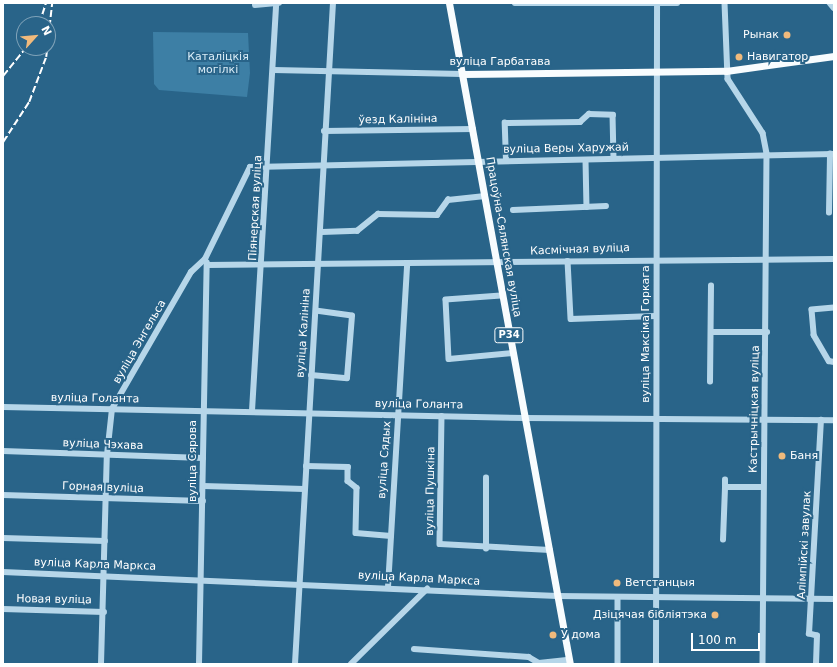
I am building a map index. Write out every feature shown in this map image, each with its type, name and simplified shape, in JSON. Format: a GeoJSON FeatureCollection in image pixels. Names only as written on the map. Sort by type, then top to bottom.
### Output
{"type":"FeatureCollection","features":[{"type":"Feature","properties":{"kind":"main road","name":"Працоўна-Сялянская вуліца"},"geometry":{"type":"LineString","coordinates":[[449,3],[480,162],[501,296],[550,550],[569,662]]}},
{"type":"Feature","properties":{"kind":"main road","name":"вуліца Гарбатава"},"geometry":{"type":"LineString","coordinates":[[462,74],[657,73],[726,71],[834,56]]}},
{"type":"Feature","properties":{"kind":"street","name":"вуліца Калініна"},"geometry":{"type":"LineString","coordinates":[[295,664],[302,584],[304,489],[308,413],[322,232],[324,131],[330,71],[333,3]]}},
{"type":"Feature","properties":{"kind":"street"},"geometry":{"type":"LineString","coordinates":[[515,3],[677,3]]}},
{"type":"Feature","properties":{"kind":"street","name":"вуліца Максіма Горкага"},"geometry":{"type":"LineString","coordinates":[[656,664],[657,417],[655,316],[658,157],[657,3]]}},
{"type":"Feature","properties":{"kind":"street"},"geometry":{"type":"LineString","coordinates":[[725,3],[726,71]]}},
{"type":"Feature","properties":{"kind":"street"},"geometry":{"type":"LineString","coordinates":[[830,3],[834,8]]}},
{"type":"Feature","properties":{"kind":"street"},"geometry":{"type":"LineString","coordinates":[[255,5],[278,4]]}},
{"type":"Feature","properties":{"kind":"street","name":"Піянерская вуліца"},"geometry":{"type":"LineString","coordinates":[[252,411],[263,266],[278,4]]}},
{"type":"Feature","properties":{"kind":"street","name":"вуліца Гарбатава"},"geometry":{"type":"LineString","coordinates":[[274,70],[462,74]]}},
{"type":"Feature","properties":{"kind":"street","name":"Кастрычніцкая вуліца"},"geometry":{"type":"LineString","coordinates":[[726,71],[728,79],[763,133],[767,154],[767,332],[764,420],[763,664]]}},
{"type":"Feature","properties":{"kind":"street"},"geometry":{"type":"LineString","coordinates":[[506,161],[505,123],[580,122],[589,114],[613,116],[614,158]]}},
{"type":"Feature","properties":{"kind":"street","name":"ўезд Калініна"},"geometry":{"type":"LineString","coordinates":[[324,131],[473,129]]}},
{"type":"Feature","properties":{"kind":"street","name":"вуліца Веры Харужай"},"geometry":{"type":"LineString","coordinates":[[250,167],[323,167],[767,154],[832,154]]}},
{"type":"Feature","properties":{"kind":"street"},"geometry":{"type":"LineString","coordinates":[[829,213],[832,154]]}},
{"type":"Feature","properties":{"kind":"street"},"geometry":{"type":"LineString","coordinates":[[586,160],[587,207]]}},
{"type":"Feature","properties":{"kind":"street","name":"вуліца Энгельса"},"geometry":{"type":"LineString","coordinates":[[101,664],[104,612],[103,575],[107,455],[112,409],[191,272],[205,259],[250,167]]}},
{"type":"Feature","properties":{"kind":"street"},"geometry":{"type":"LineString","coordinates":[[322,232],[357,231],[378,214],[437,215],[448,200],[485,196]]}},
{"type":"Feature","properties":{"kind":"street"},"geometry":{"type":"LineString","coordinates":[[513,210],[606,206]]}},
{"type":"Feature","properties":{"kind":"street","name":"Касмічная вуліца"},"geometry":{"type":"LineString","coordinates":[[208,265],[263,266],[406,264],[656,258],[834,259]]}},
{"type":"Feature","properties":{"kind":"street","name":"вуліца Сярова"},"geometry":{"type":"LineString","coordinates":[[199,664],[199,580],[203,501],[203,411],[208,265],[205,259]]}},
{"type":"Feature","properties":{"kind":"street"},"geometry":{"type":"LineString","coordinates":[[568,261],[571,319],[655,316]]}},
{"type":"Feature","properties":{"kind":"street","name":"вуліца Сядых"},"geometry":{"type":"LineString","coordinates":[[388,587],[406,264]]}},
{"type":"Feature","properties":{"kind":"street"},"geometry":{"type":"LineString","coordinates":[[710,382],[711,286]]}},
{"type":"Feature","properties":{"kind":"street"},"geometry":{"type":"LineString","coordinates":[[501,296],[446,300],[449,359],[512,353]]}},
{"type":"Feature","properties":{"kind":"street"},"geometry":{"type":"LineString","coordinates":[[834,308],[812,310],[814,335],[829,361],[834,362]]}},
{"type":"Feature","properties":{"kind":"street"},"geometry":{"type":"LineString","coordinates":[[311,375],[347,378],[352,316],[316,311]]}},
{"type":"Feature","properties":{"kind":"street"},"geometry":{"type":"LineString","coordinates":[[711,332],[767,332]]}},
{"type":"Feature","properties":{"kind":"street","name":"вуліца Голанта"},"geometry":{"type":"LineString","coordinates":[[3,407],[398,414],[525,418],[657,417],[834,420]]}},
{"type":"Feature","properties":{"kind":"street","name":"вуліца Пушкіна"},"geometry":{"type":"LineString","coordinates":[[442,416],[440,544],[486,549],[550,550]]}},
{"type":"Feature","properties":{"kind":"street","name":"Алімпійскі завулак"},"geometry":{"type":"LineString","coordinates":[[816,664],[817,636],[809,634],[820,420]]}},
{"type":"Feature","properties":{"kind":"street","name":"вуліца Чэхава"},"geometry":{"type":"LineString","coordinates":[[3,451],[203,458]]}},
{"type":"Feature","properties":{"kind":"street"},"geometry":{"type":"LineString","coordinates":[[306,466],[348,467],[348,481],[357,488],[356,533],[391,536]]}},
{"type":"Feature","properties":{"kind":"street"},"geometry":{"type":"LineString","coordinates":[[486,478],[486,549]]}},
{"type":"Feature","properties":{"kind":"street"},"geometry":{"type":"LineString","coordinates":[[723,540],[725,480]]}},
{"type":"Feature","properties":{"kind":"street"},"geometry":{"type":"LineString","coordinates":[[203,486],[304,489]]}},
{"type":"Feature","properties":{"kind":"street"},"geometry":{"type":"LineString","coordinates":[[725,487],[764,487]]}},
{"type":"Feature","properties":{"kind":"street","name":"Горная вуліца"},"geometry":{"type":"LineString","coordinates":[[3,495],[203,501]]}},
{"type":"Feature","properties":{"kind":"street"},"geometry":{"type":"LineString","coordinates":[[3,538],[105,541]]}},
{"type":"Feature","properties":{"kind":"street","name":"вуліца Карла Маркса"},"geometry":{"type":"LineString","coordinates":[[3,572],[388,587],[618,598],[834,599]]}},
{"type":"Feature","properties":{"kind":"street"},"geometry":{"type":"LineString","coordinates":[[351,664],[427,589]]}},
{"type":"Feature","properties":{"kind":"street"},"geometry":{"type":"LineString","coordinates":[[618,598],[618,664]]}},
{"type":"Feature","properties":{"kind":"street","name":"Новая вуліца"},"geometry":{"type":"LineString","coordinates":[[3,609],[104,612]]}},
{"type":"Feature","properties":{"kind":"street"},"geometry":{"type":"LineString","coordinates":[[414,649],[529,657],[539,663],[569,662]]}},
{"type":"Feature","properties":{"kind":"green space","name":"Каталіцкія могілкі"},"geometry":{"type":"Polygon","coordinates":[[[153,32],[248,33],[250,73],[247,97],[159,90],[154,84],[153,32]]]}},
{"type":"Feature","properties":{"kind":"railway"},"geometry":{"type":"LineString","coordinates":[[42,16],[46,3]]}},
{"type":"Feature","properties":{"kind":"railway"},"geometry":{"type":"LineString","coordinates":[[3,142],[29,102],[46,57],[52,3]]}},
{"type":"Feature","properties":{"kind":"railway"},"geometry":{"type":"LineString","coordinates":[[3,76],[19,56]]}},
{"type":"Feature","properties":{"kind":"place","name":"Рынак"},"geometry":{"type":"Point","coordinates":[787,35]}},
{"type":"Feature","properties":{"kind":"place","name":"Навигатор"},"geometry":{"type":"Point","coordinates":[739,57]}},
{"type":"Feature","properties":{"kind":"place","name":"Баня"},"geometry":{"type":"Point","coordinates":[782,456]}},
{"type":"Feature","properties":{"kind":"place","name":"Ветстанцыя"},"geometry":{"type":"Point","coordinates":[617,583]}},
{"type":"Feature","properties":{"kind":"place","name":"Дзіцячая бібліятэка"},"geometry":{"type":"Point","coordinates":[715,615]}},
{"type":"Feature","properties":{"kind":"place","name":"У дома"},"geometry":{"type":"Point","coordinates":[553,635]}}]}
